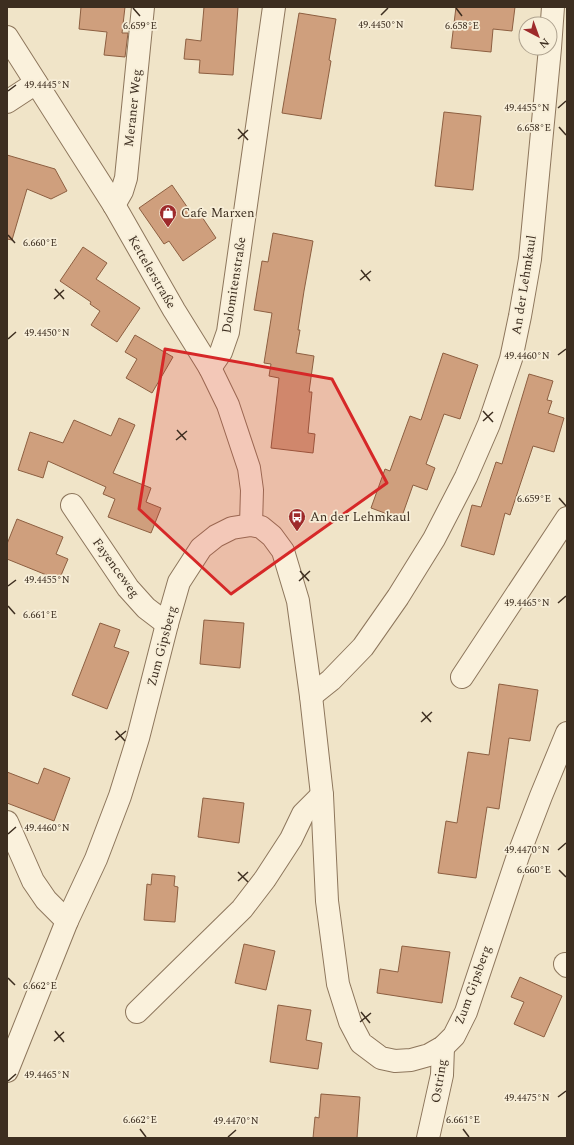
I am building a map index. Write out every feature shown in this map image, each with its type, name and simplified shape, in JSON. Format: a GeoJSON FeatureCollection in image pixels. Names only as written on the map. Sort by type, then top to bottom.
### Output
{"type":"FeatureCollection","features":[{"type":"Feature","properties":{"kind":"street","name":"Meraner Weg"},"geometry":{"type":"LineString","coordinates":[[114,205],[122,191],[126,178],[143,7]]}},
{"type":"Feature","properties":{"kind":"street","name":"Dolomitenstraße"},"geometry":{"type":"LineString","coordinates":[[210,368],[221,352],[228,332],[274,7]]}},
{"type":"Feature","properties":{"kind":"street","name":"An der Lehmkaul"},"geometry":{"type":"LineString","coordinates":[[311,696],[331,680],[363,647],[398,597],[434,539],[466,477],[489,424],[511,359],[530,259],[553,7]]}},
{"type":"Feature","properties":{"kind":"street","name":"Kettelerstraße"},"geometry":{"type":"LineString","coordinates":[[7,37],[114,205],[174,310],[210,368],[228,405],[249,468],[252,490],[251,525]]}},
{"type":"Feature","properties":{"kind":"street"},"geometry":{"type":"LineString","coordinates":[[7,102],[36,83]]}},
{"type":"Feature","properties":{"kind":"street","name":"Fayenceweg"},"geometry":{"type":"LineString","coordinates":[[72,505],[128,588],[146,608],[167,624]]}},
{"type":"Feature","properties":{"kind":"street"},"geometry":{"type":"LineString","coordinates":[[462,677],[567,518]]}},
{"type":"Feature","properties":{"kind":"street","name":"Zum Gipsberg"},"geometry":{"type":"LineString","coordinates":[[7,1071],[67,921],[96,859],[120,796],[138,738],[179,582],[200,548],[216,536],[232,528],[251,525],[261,527],[272,536],[283,551],[298,601],[311,696],[322,795],[327,902],[338,984],[350,1022],[361,1043],[381,1058],[395,1061],[412,1060],[430,1055],[443,1047],[454,1036],[466,1012],[518,856],[567,734]]}},
{"type":"Feature","properties":{"kind":"street"},"geometry":{"type":"LineString","coordinates":[[137,1012],[242,909],[265,879],[291,839],[303,814],[322,795]]}},
{"type":"Feature","properties":{"kind":"street"},"geometry":{"type":"LineString","coordinates":[[7,822],[33,881],[46,900],[67,921]]}},
{"type":"Feature","properties":{"kind":"street","name":"Ostring"},"geometry":{"type":"LineString","coordinates":[[428,1138],[442,1075],[443,1047]]}},
{"type":"Feature","properties":{"kind":"highlighted area"},"geometry":{"type":"Polygon","coordinates":[[[165,349],[332,379],[387,483],[231,594],[139,509],[165,349]]]}},
{"type":"Feature","properties":{"kind":"building"},"geometry":{"type":"Polygon","coordinates":[[[81,7],[125,7],[122,33],[128,33],[125,57],[104,55],[107,32],[79,29],[81,7]]]}},
{"type":"Feature","properties":{"kind":"building"},"geometry":{"type":"Polygon","coordinates":[[[204,7],[238,7],[233,75],[199,73],[200,60],[184,59],[186,39],[201,41],[204,7]]]}},
{"type":"Feature","properties":{"kind":"building"},"geometry":{"type":"Polygon","coordinates":[[[456,7],[515,7],[512,31],[493,29],[491,52],[451,48],[456,7]]]}},
{"type":"Feature","properties":{"kind":"building"},"geometry":{"type":"Polygon","coordinates":[[[299,13],[336,19],[329,60],[331,61],[321,119],[282,113],[299,13]]]}},
{"type":"Feature","properties":{"kind":"building"},"geometry":{"type":"Polygon","coordinates":[[[444,112],[481,116],[473,190],[435,186],[444,112]]]}},
{"type":"Feature","properties":{"kind":"building"},"geometry":{"type":"Polygon","coordinates":[[[7,155],[55,169],[67,191],[51,199],[27,189],[12,240],[7,239],[7,155]]]}},
{"type":"Feature","properties":{"kind":"building"},"geometry":{"type":"Polygon","coordinates":[[[172,185],[192,214],[198,211],[216,238],[183,261],[169,241],[164,244],[139,208],[172,185]]]}},
{"type":"Feature","properties":{"kind":"building"},"geometry":{"type":"Polygon","coordinates":[[[273,233],[313,241],[298,330],[300,330],[296,353],[314,356],[309,392],[312,392],[308,433],[315,434],[313,453],[271,448],[279,378],[269,376],[271,364],[264,363],[272,313],[254,310],[262,261],[268,262],[273,233]]]}},
{"type":"Feature","properties":{"kind":"building"},"geometry":{"type":"Polygon","coordinates":[[[83,247],[107,263],[96,279],[140,308],[117,342],[91,325],[100,311],[90,304],[91,302],[60,281],[83,247]]]}},
{"type":"Feature","properties":{"kind":"building"},"geometry":{"type":"Polygon","coordinates":[[[135,335],[173,357],[152,393],[126,378],[137,359],[125,352],[135,335]]]}},
{"type":"Feature","properties":{"kind":"building"},"geometry":{"type":"Polygon","coordinates":[[[443,353],[478,365],[460,419],[444,414],[426,464],[435,468],[427,490],[413,485],[401,519],[371,508],[385,469],[390,471],[410,416],[421,420],[443,353]]]}},
{"type":"Feature","properties":{"kind":"building"},"geometry":{"type":"Polygon","coordinates":[[[529,374],[553,381],[547,400],[552,401],[548,413],[564,418],[554,452],[533,446],[510,515],[505,513],[494,555],[461,546],[472,505],[481,507],[496,462],[502,464],[529,374]]]}},
{"type":"Feature","properties":{"kind":"building"},"geometry":{"type":"Polygon","coordinates":[[[119,418],[135,425],[113,473],[151,488],[146,502],[161,508],[151,533],[108,517],[115,499],[103,494],[106,487],[48,461],[43,478],[18,470],[30,432],[63,443],[74,420],[111,436],[119,418]]]}},
{"type":"Feature","properties":{"kind":"building"},"geometry":{"type":"Polygon","coordinates":[[[17,519],[63,537],[56,554],[68,559],[59,580],[7,559],[7,544],[17,519]]]}},
{"type":"Feature","properties":{"kind":"building"},"geometry":{"type":"Polygon","coordinates":[[[204,620],[244,623],[240,668],[200,664],[204,620]]]}},
{"type":"Feature","properties":{"kind":"building"},"geometry":{"type":"Polygon","coordinates":[[[100,623],[120,630],[114,647],[129,652],[107,709],[72,695],[100,623]]]}},
{"type":"Feature","properties":{"kind":"building"},"geometry":{"type":"Polygon","coordinates":[[[499,684],[538,690],[530,741],[509,738],[499,809],[487,807],[476,878],[438,873],[446,821],[457,823],[468,752],[489,755],[499,684]]]}},
{"type":"Feature","properties":{"kind":"building"},"geometry":{"type":"Polygon","coordinates":[[[44,768],[70,778],[54,821],[7,803],[7,772],[38,784],[44,768]]]}},
{"type":"Feature","properties":{"kind":"building"},"geometry":{"type":"Polygon","coordinates":[[[203,798],[244,803],[239,843],[198,837],[203,798]]]}},
{"type":"Feature","properties":{"kind":"building"},"geometry":{"type":"Polygon","coordinates":[[[152,874],[175,876],[174,886],[178,887],[175,922],[144,920],[147,884],[151,885],[152,874]]]}},
{"type":"Feature","properties":{"kind":"building"},"geometry":{"type":"Polygon","coordinates":[[[244,944],[275,951],[266,990],[235,983],[244,944]]]}},
{"type":"Feature","properties":{"kind":"building"},"geometry":{"type":"Polygon","coordinates":[[[402,946],[450,952],[442,1003],[377,993],[380,969],[398,972],[402,946]]]}},
{"type":"Feature","properties":{"kind":"building"},"geometry":{"type":"Polygon","coordinates":[[[520,977],[562,996],[544,1037],[514,1024],[524,1002],[511,997],[520,977]]]}},
{"type":"Feature","properties":{"kind":"building"},"geometry":{"type":"Polygon","coordinates":[[[278,1005],[311,1010],[306,1040],[322,1043],[318,1069],[270,1062],[278,1005]]]}},
{"type":"Feature","properties":{"kind":"building"},"geometry":{"type":"Polygon","coordinates":[[[321,1094],[360,1097],[357,1138],[313,1138],[315,1117],[319,1118],[321,1094]]]}},
{"type":"Feature","properties":{"kind":"place","name":"Cafe Marxen"},"geometry":{"type":"Point","coordinates":[168,228]}},
{"type":"Feature","properties":{"kind":"place","name":"An der Lehmkaul"},"geometry":{"type":"Point","coordinates":[297,532]}}]}
